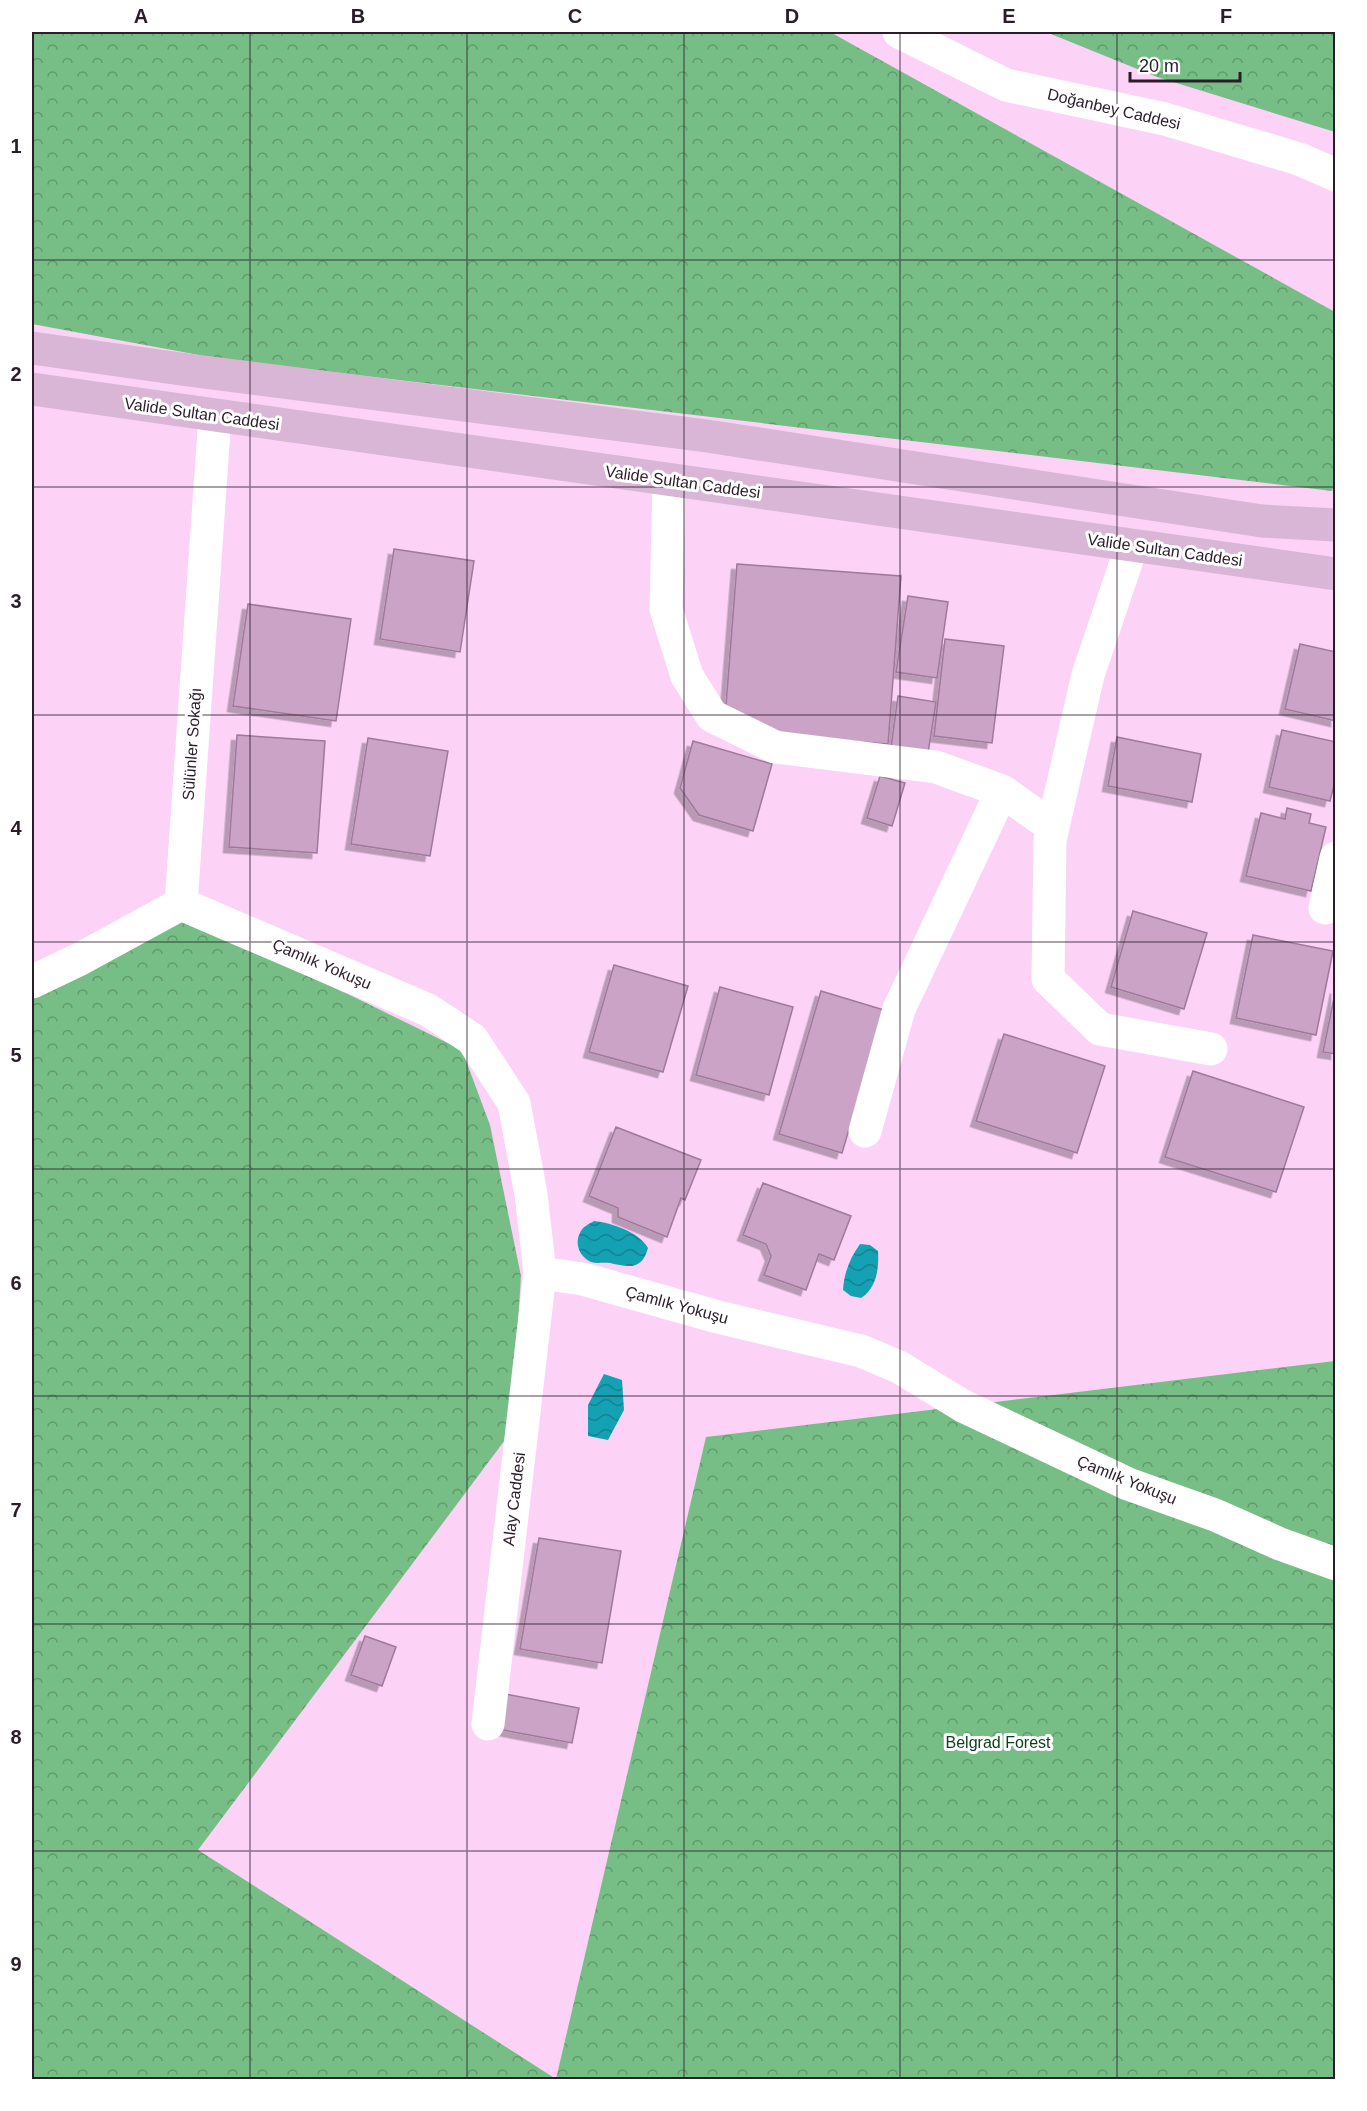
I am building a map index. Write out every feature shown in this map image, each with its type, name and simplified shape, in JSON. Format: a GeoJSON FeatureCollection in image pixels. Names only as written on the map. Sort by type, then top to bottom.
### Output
{"type":"FeatureCollection","features":[{"type":"Feature","properties":{"kind":"main road"},"geometry":{"type":"LineString","coordinates":[[32,348],[695,435],[1262,521],[1335,525]]}},
{"type":"Feature","properties":{"kind":"main road","name":"Valide Sultan Caddesi"},"geometry":{"type":"LineString","coordinates":[[32,389],[1335,574]]}},
{"type":"Feature","properties":{"kind":"street","name":"Doğanbey Caddesi"},"geometry":{"type":"LineString","coordinates":[[898,32],[1006,85],[1165,119],[1299,159],[1335,175]]}},
{"type":"Feature","properties":{"kind":"street","name":"Sülünler Sokağı"},"geometry":{"type":"LineString","coordinates":[[181,904],[214,416]]}},
{"type":"Feature","properties":{"kind":"street"},"geometry":{"type":"LineString","coordinates":[[669,480],[666,609],[687,676],[712,716],[775,747],[936,767],[1002,791],[1053,827]]}},
{"type":"Feature","properties":{"kind":"street"},"geometry":{"type":"LineString","coordinates":[[1132,545],[1088,675],[1050,840],[1047,979],[1100,1029],[1211,1049]]}},
{"type":"Feature","properties":{"kind":"street"},"geometry":{"type":"LineString","coordinates":[[865,1131],[899,1009],[1002,791]]}},
{"type":"Feature","properties":{"kind":"street"},"geometry":{"type":"LineString","coordinates":[[1325,908],[1335,858]]}},
{"type":"Feature","properties":{"kind":"street"},"geometry":{"type":"LineString","coordinates":[[32,982],[80,959],[181,904]]}},
{"type":"Feature","properties":{"kind":"street","name":"Çamlık Yokuşu"},"geometry":{"type":"LineString","coordinates":[[181,904],[428,1010],[472,1039],[514,1103],[531,1194],[540,1273],[584,1279],[718,1317],[861,1351],[899,1367],[963,1406],[1128,1484],[1215,1515],[1280,1544],[1335,1564]]}},
{"type":"Feature","properties":{"kind":"street","name":"Alay Caddesi"},"geometry":{"type":"LineString","coordinates":[[488,1724],[540,1273]]}},
{"type":"Feature","properties":{"kind":"green space"},"geometry":{"type":"Polygon","coordinates":[[[32,32],[830,32],[1335,312],[1336,478],[1332,491],[215,358],[32,324],[32,32]]]}},
{"type":"Feature","properties":{"kind":"green space"},"geometry":{"type":"Polygon","coordinates":[[[1046,32],[1335,32],[1335,132],[1157,77],[1046,32]]]}},
{"type":"Feature","properties":{"kind":"green space"},"geometry":{"type":"Polygon","coordinates":[[[181,904],[218,935],[354,997],[462,1050],[490,1125],[521,1276],[511,1432],[198,1850],[556,2079],[32,2079],[32,982],[181,904]]]}},
{"type":"Feature","properties":{"kind":"green space","name":"Belgrad Forest"},"geometry":{"type":"Polygon","coordinates":[[[1335,1361],[1335,2079],[556,2079],[706,1437],[1335,1361]]]}},
{"type":"Feature","properties":{"kind":"water"},"geometry":{"type":"Polygon","coordinates":[[[594,1221],[617,1226],[644,1242],[648,1248],[642,1261],[634,1266],[628,1266],[593,1263],[587,1260],[579,1250],[578,1237],[582,1229],[594,1221]]]}},
{"type":"Feature","properties":{"kind":"water"},"geometry":{"type":"Polygon","coordinates":[[[860,1244],[870,1245],[878,1251],[874,1283],[861,1298],[851,1296],[843,1290],[848,1266],[860,1244]]]}},
{"type":"Feature","properties":{"kind":"water"},"geometry":{"type":"Polygon","coordinates":[[[604,1374],[622,1380],[624,1410],[608,1440],[588,1436],[588,1405],[604,1374]]]}},
{"type":"Feature","properties":{"kind":"building"},"geometry":{"type":"Polygon","coordinates":[[[394,549],[474,561],[460,652],[380,639],[394,549]]]}},
{"type":"Feature","properties":{"kind":"building"},"geometry":{"type":"Polygon","coordinates":[[[737,564],[901,576],[888,744],[767,735],[726,705],[737,564]]]}},
{"type":"Feature","properties":{"kind":"building"},"geometry":{"type":"Polygon","coordinates":[[[908,596],[948,602],[937,678],[896,672],[908,596]]]}},
{"type":"Feature","properties":{"kind":"building"},"geometry":{"type":"Polygon","coordinates":[[[248,604],[351,619],[336,721],[233,706],[248,604]]]}},
{"type":"Feature","properties":{"kind":"building"},"geometry":{"type":"Polygon","coordinates":[[[945,639],[1004,646],[992,743],[934,736],[945,639]]]}},
{"type":"Feature","properties":{"kind":"building"},"geometry":{"type":"Polygon","coordinates":[[[1300,644],[1336,652],[1336,721],[1285,709],[1300,644]]]}},
{"type":"Feature","properties":{"kind":"building"},"geometry":{"type":"Polygon","coordinates":[[[898,696],[936,702],[928,753],[891,748],[898,696]]]}},
{"type":"Feature","properties":{"kind":"building"},"geometry":{"type":"Polygon","coordinates":[[[1282,730],[1336,742],[1336,777],[1330,801],[1269,787],[1282,730]]]}},
{"type":"Feature","properties":{"kind":"building"},"geometry":{"type":"Polygon","coordinates":[[[237,735],[325,741],[317,853],[229,847],[237,735]]]}},
{"type":"Feature","properties":{"kind":"building"},"geometry":{"type":"Polygon","coordinates":[[[1117,737],[1201,754],[1192,802],[1108,786],[1117,737]]]}},
{"type":"Feature","properties":{"kind":"building"},"geometry":{"type":"Polygon","coordinates":[[[368,738],[448,751],[430,856],[351,844],[368,738]]]}},
{"type":"Feature","properties":{"kind":"building"},"geometry":{"type":"Polygon","coordinates":[[[693,741],[772,764],[753,831],[699,815],[680,788],[693,741]]]}},
{"type":"Feature","properties":{"kind":"building"},"geometry":{"type":"Polygon","coordinates":[[[880,776],[905,783],[892,826],[867,818],[880,776]]]}},
{"type":"Feature","properties":{"kind":"building"},"geometry":{"type":"Polygon","coordinates":[[[1287,808],[1311,814],[1309,823],[1326,827],[1311,891],[1246,876],[1261,813],[1285,819],[1287,808]]]}},
{"type":"Feature","properties":{"kind":"building"},"geometry":{"type":"Polygon","coordinates":[[[1133,911],[1207,933],[1184,1009],[1111,987],[1133,911]]]}},
{"type":"Feature","properties":{"kind":"building"},"geometry":{"type":"Polygon","coordinates":[[[1253,935],[1333,951],[1316,1035],[1236,1018],[1253,935]]]}},
{"type":"Feature","properties":{"kind":"building"},"geometry":{"type":"Polygon","coordinates":[[[614,965],[688,986],[663,1072],[589,1052],[614,965]]]}},
{"type":"Feature","properties":{"kind":"building"},"geometry":{"type":"Polygon","coordinates":[[[720,987],[793,1007],[769,1095],[696,1075],[720,987]]]}},
{"type":"Feature","properties":{"kind":"building"},"geometry":{"type":"Polygon","coordinates":[[[1336,988],[1336,1054],[1323,1052],[1336,988]]]}},
{"type":"Feature","properties":{"kind":"building"},"geometry":{"type":"Polygon","coordinates":[[[821,991],[884,1010],[842,1153],[779,1134],[821,991]]]}},
{"type":"Feature","properties":{"kind":"building"},"geometry":{"type":"Polygon","coordinates":[[[1004,1034],[1105,1066],[1077,1153],[976,1121],[1004,1034]]]}},
{"type":"Feature","properties":{"kind":"building"},"geometry":{"type":"Polygon","coordinates":[[[1193,1071],[1304,1107],[1276,1192],[1165,1157],[1193,1071]]]}},
{"type":"Feature","properties":{"kind":"building"},"geometry":{"type":"Polygon","coordinates":[[[616,1127],[701,1160],[685,1200],[681,1198],[667,1237],[618,1217],[618,1208],[589,1196],[616,1127]]]}},
{"type":"Feature","properties":{"kind":"building"},"geometry":{"type":"Polygon","coordinates":[[[763,1183],[851,1216],[834,1260],[819,1254],[806,1290],[764,1275],[771,1256],[766,1244],[743,1235],[763,1183]]]}},
{"type":"Feature","properties":{"kind":"building"},"geometry":{"type":"Polygon","coordinates":[[[539,1538],[621,1551],[602,1663],[520,1649],[539,1538]]]}},
{"type":"Feature","properties":{"kind":"building"},"geometry":{"type":"Polygon","coordinates":[[[365,1636],[396,1647],[382,1686],[351,1675],[365,1636]]]}},
{"type":"Feature","properties":{"kind":"building"},"geometry":{"type":"Polygon","coordinates":[[[505,1694],[579,1708],[572,1743],[498,1729],[505,1694]]]}}]}
